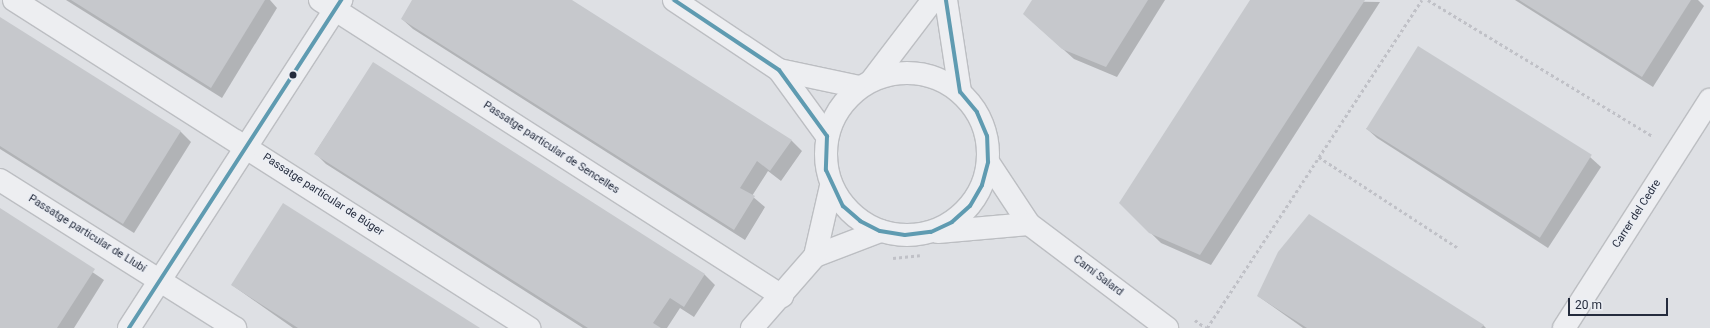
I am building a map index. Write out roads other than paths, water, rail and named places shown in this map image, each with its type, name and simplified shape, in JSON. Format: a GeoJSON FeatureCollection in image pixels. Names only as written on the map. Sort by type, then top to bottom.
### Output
{"type":"FeatureCollection","features":[{"type":"Feature","properties":{"kind":"street","name":"Passatge particular de Búger"},"geometry":{"type":"LineString","coordinates":[[14,0],[246,146],[529,328]]}},
{"type":"Feature","properties":{"kind":"street"},"geometry":{"type":"LineString","coordinates":[[674,0],[779,70],[827,136]]}},
{"type":"Feature","properties":{"kind":"street"},"geometry":{"type":"LineString","coordinates":[[933,0],[866,84],[834,117],[827,136],[825,153],[831,186],[843,206],[860,221],[880,231],[905,236],[931,232],[1029,224]]}},
{"type":"Feature","properties":{"kind":"street"},"geometry":{"type":"LineString","coordinates":[[946,0],[960,92]]}},
{"type":"Feature","properties":{"kind":"street"},"geometry":{"type":"LineString","coordinates":[[129,328],[246,146],[332,3]]}},
{"type":"Feature","properties":{"kind":"street","name":"Passatge particular de Sencelles"},"geometry":{"type":"LineString","coordinates":[[332,3],[782,296]]}},
{"type":"Feature","properties":{"kind":"street"},"geometry":{"type":"LineString","coordinates":[[779,70],[866,84],[894,73],[917,73],[940,79],[960,92],[977,112],[987,136],[988,162],[982,185],[970,206],[952,222],[931,232]]}},
{"type":"Feature","properties":{"kind":"street","name":"Carrer del Cedre"},"geometry":{"type":"LineString","coordinates":[[1564,328],[1710,100]]}},
{"type":"Feature","properties":{"kind":"street","name":"Camí Salard"},"geometry":{"type":"LineString","coordinates":[[988,162],[1029,224],[1167,328]]}},
{"type":"Feature","properties":{"kind":"street","name":"Passatge particular de Llubí"},"geometry":{"type":"LineString","coordinates":[[0,180],[235,328]]}},
{"type":"Feature","properties":{"kind":"street"},"geometry":{"type":"LineString","coordinates":[[752,328],[782,296],[815,256],[831,186]]}},
{"type":"Feature","properties":{"kind":"street"},"geometry":{"type":"LineString","coordinates":[[815,256],[880,231]]}}]}
